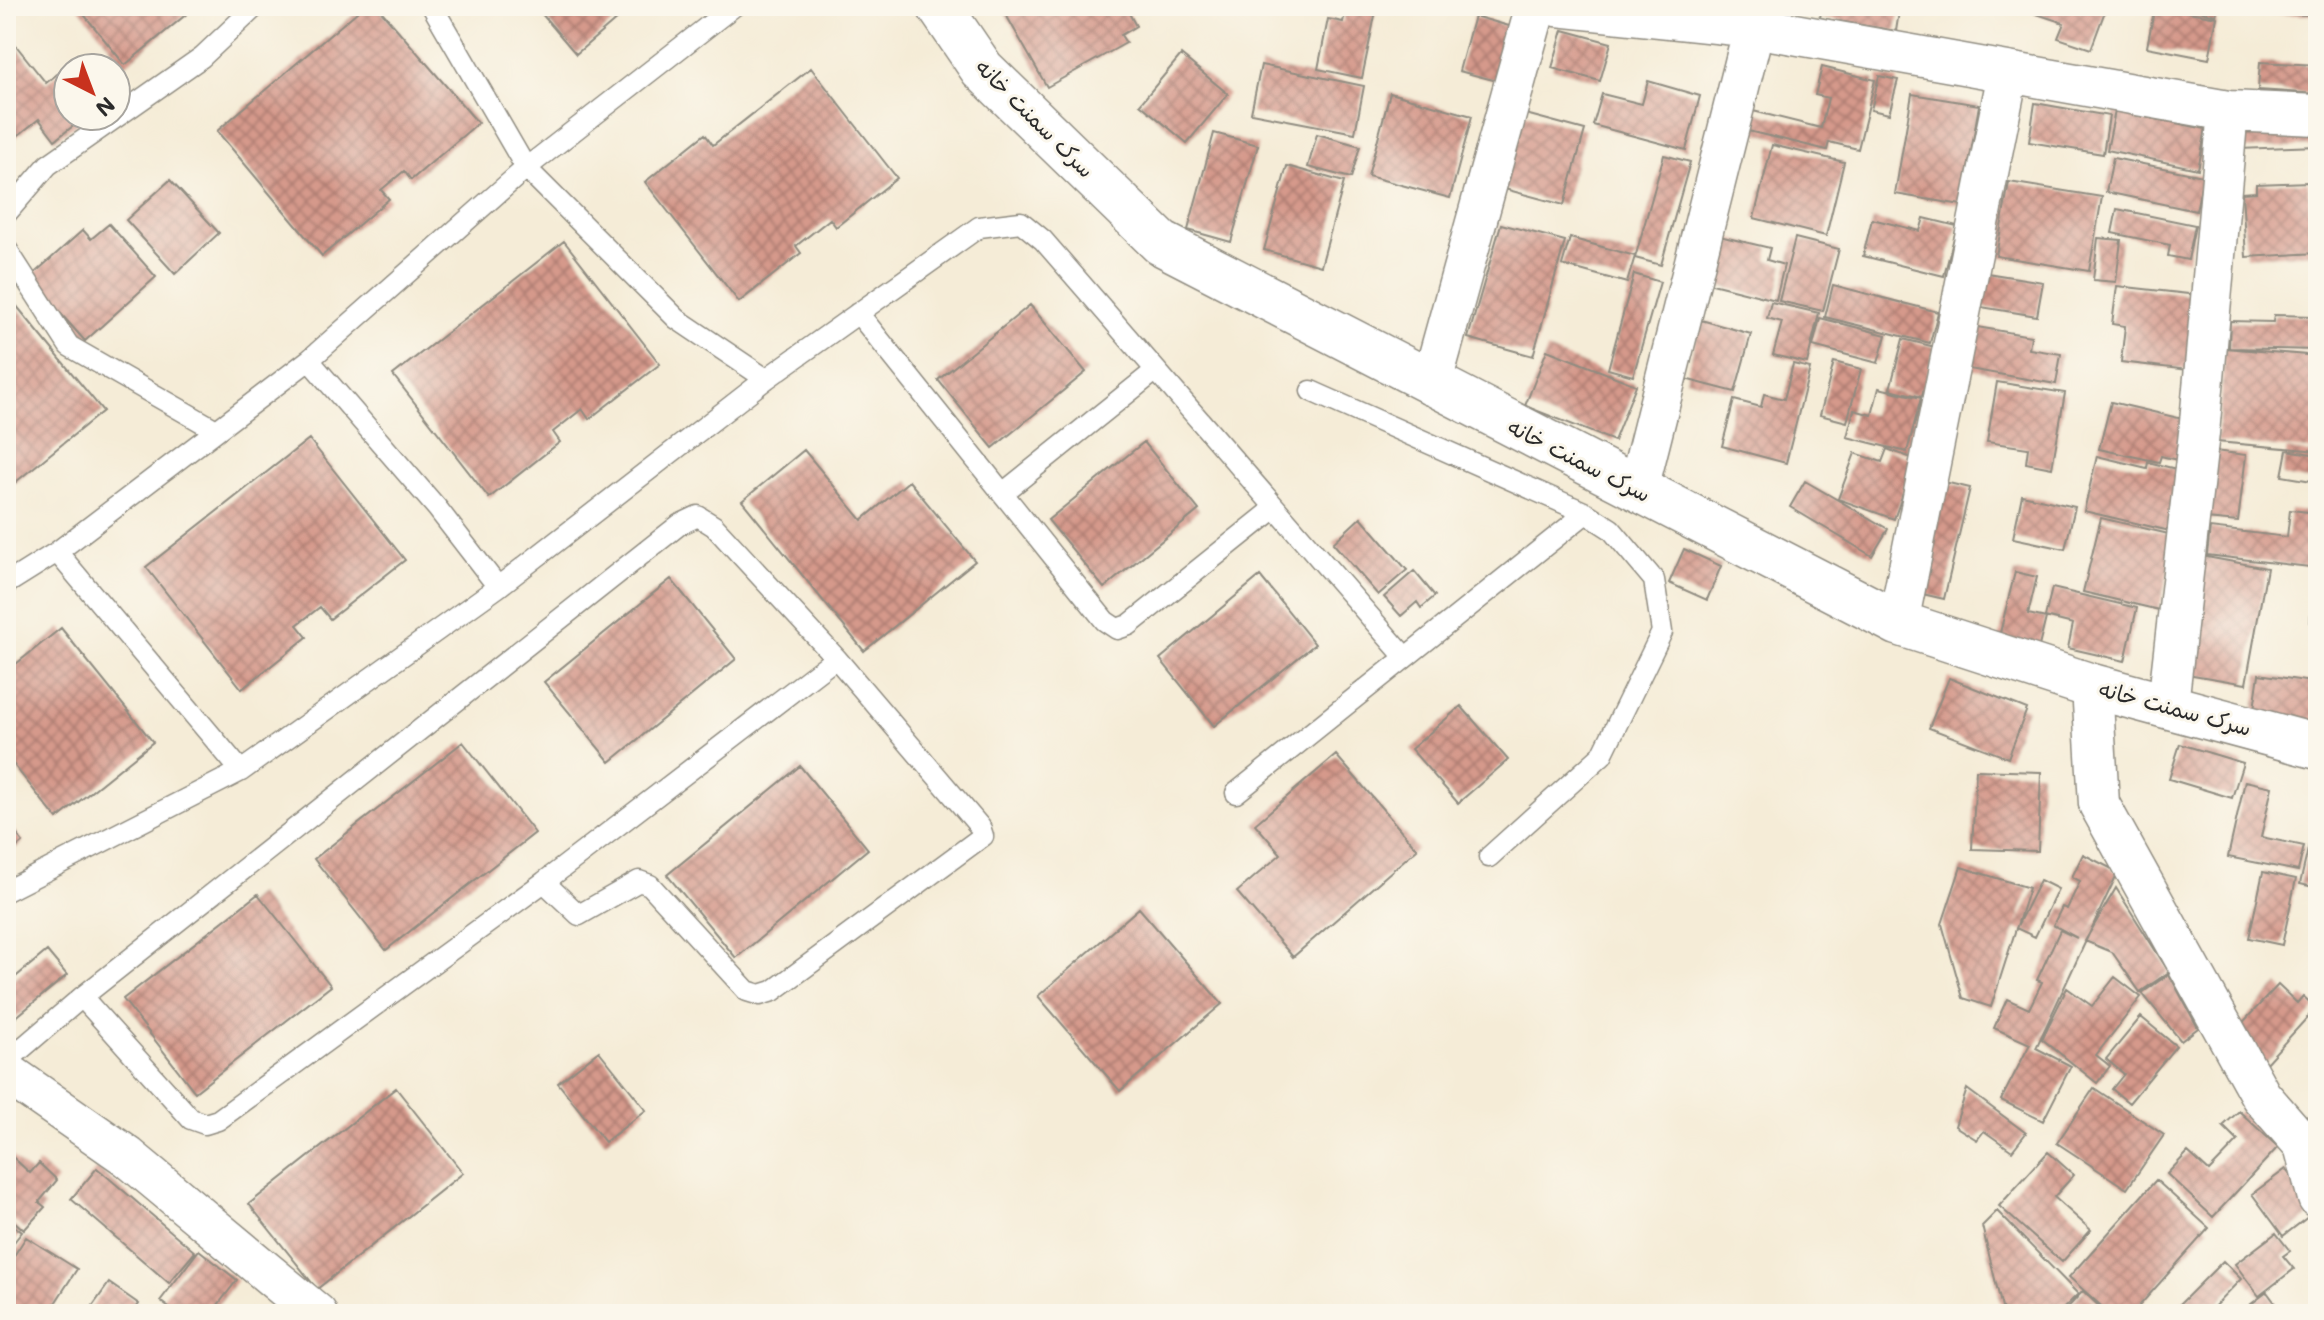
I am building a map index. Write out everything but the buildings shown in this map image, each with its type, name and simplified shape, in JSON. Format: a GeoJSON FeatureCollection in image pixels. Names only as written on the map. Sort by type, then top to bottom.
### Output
{"type":"FeatureCollection","features":[{"type":"Feature","properties":{"kind":"street","name":"سرک سمنت خانه"},"geometry":{"type":"LineString","coordinates":[[939,6],[982,69],[1161,243],[1431,385],[1898,623],[2092,686],[2168,704],[2318,747]]}},
{"type":"Feature","properties":{"kind":"street"},"geometry":{"type":"LineString","coordinates":[[1431,385],[1536,6]]}},
{"type":"Feature","properties":{"kind":"street"},"geometry":{"type":"LineString","coordinates":[[1557,6],[1754,27],[2228,111],[2318,115]]}},
{"type":"Feature","properties":{"kind":"street"},"geometry":{"type":"LineString","coordinates":[[1638,489],[1754,27]]}},
{"type":"Feature","properties":{"kind":"street"},"geometry":{"type":"LineString","coordinates":[[1898,623],[2008,73]]}},
{"type":"Feature","properties":{"kind":"street"},"geometry":{"type":"LineString","coordinates":[[2168,704],[2199,433],[2228,111]]}},
{"type":"Feature","properties":{"kind":"street"},"geometry":{"type":"LineString","coordinates":[[2092,686],[2099,804],[2261,1096],[2312,1155],[2318,1198]]}},
{"type":"Feature","properties":{"kind":"street"},"geometry":{"type":"LineString","coordinates":[[6,1072],[128,1157],[293,1307]]}},
{"type":"Feature","properties":{"kind":"lane"},"geometry":{"type":"LineString","coordinates":[[6,214],[48,165],[202,57],[256,6]]}},
{"type":"Feature","properties":{"kind":"lane"},"geometry":{"type":"LineString","coordinates":[[432,6],[526,168],[677,319],[766,379]]}},
{"type":"Feature","properties":{"kind":"lane"},"geometry":{"type":"LineString","coordinates":[[6,584],[57,552],[309,360],[526,168],[734,6]]}},
{"type":"Feature","properties":{"kind":"lane"},"geometry":{"type":"LineString","coordinates":[[6,891],[241,771],[498,587],[766,379],[979,227],[1021,222],[1043,240],[1405,657]]}},
{"type":"Feature","properties":{"kind":"lane"},"geometry":{"type":"LineString","coordinates":[[6,248],[69,346],[216,430]]}},
{"type":"Feature","properties":{"kind":"lane"},"geometry":{"type":"LineString","coordinates":[[858,313],[1105,621],[1117,629],[1129,625],[1274,509]]}},
{"type":"Feature","properties":{"kind":"lane"},"geometry":{"type":"LineString","coordinates":[[309,360],[437,508],[498,587]]}},
{"type":"Feature","properties":{"kind":"lane"},"geometry":{"type":"LineString","coordinates":[[1003,493],[1155,371]]}},
{"type":"Feature","properties":{"kind":"lane"},"geometry":{"type":"LineString","coordinates":[[1311,391],[1586,513],[1611,529],[1654,580],[1662,632],[1602,755],[1489,857]]}},
{"type":"Feature","properties":{"kind":"lane"},"geometry":{"type":"LineString","coordinates":[[1236,793],[1586,513]]}},
{"type":"Feature","properties":{"kind":"lane"},"geometry":{"type":"LineString","coordinates":[[6,1062],[82,997],[666,535],[698,516],[714,526],[836,658],[980,827],[983,836],[773,991],[760,995],[747,991],[650,885],[639,881],[579,915],[544,882]]}},
{"type":"Feature","properties":{"kind":"lane"},"geometry":{"type":"LineString","coordinates":[[57,552],[241,771]]}},
{"type":"Feature","properties":{"kind":"lane"},"geometry":{"type":"LineString","coordinates":[[82,997],[191,1119],[205,1124],[218,1120],[544,882],[836,658]]}}]}
